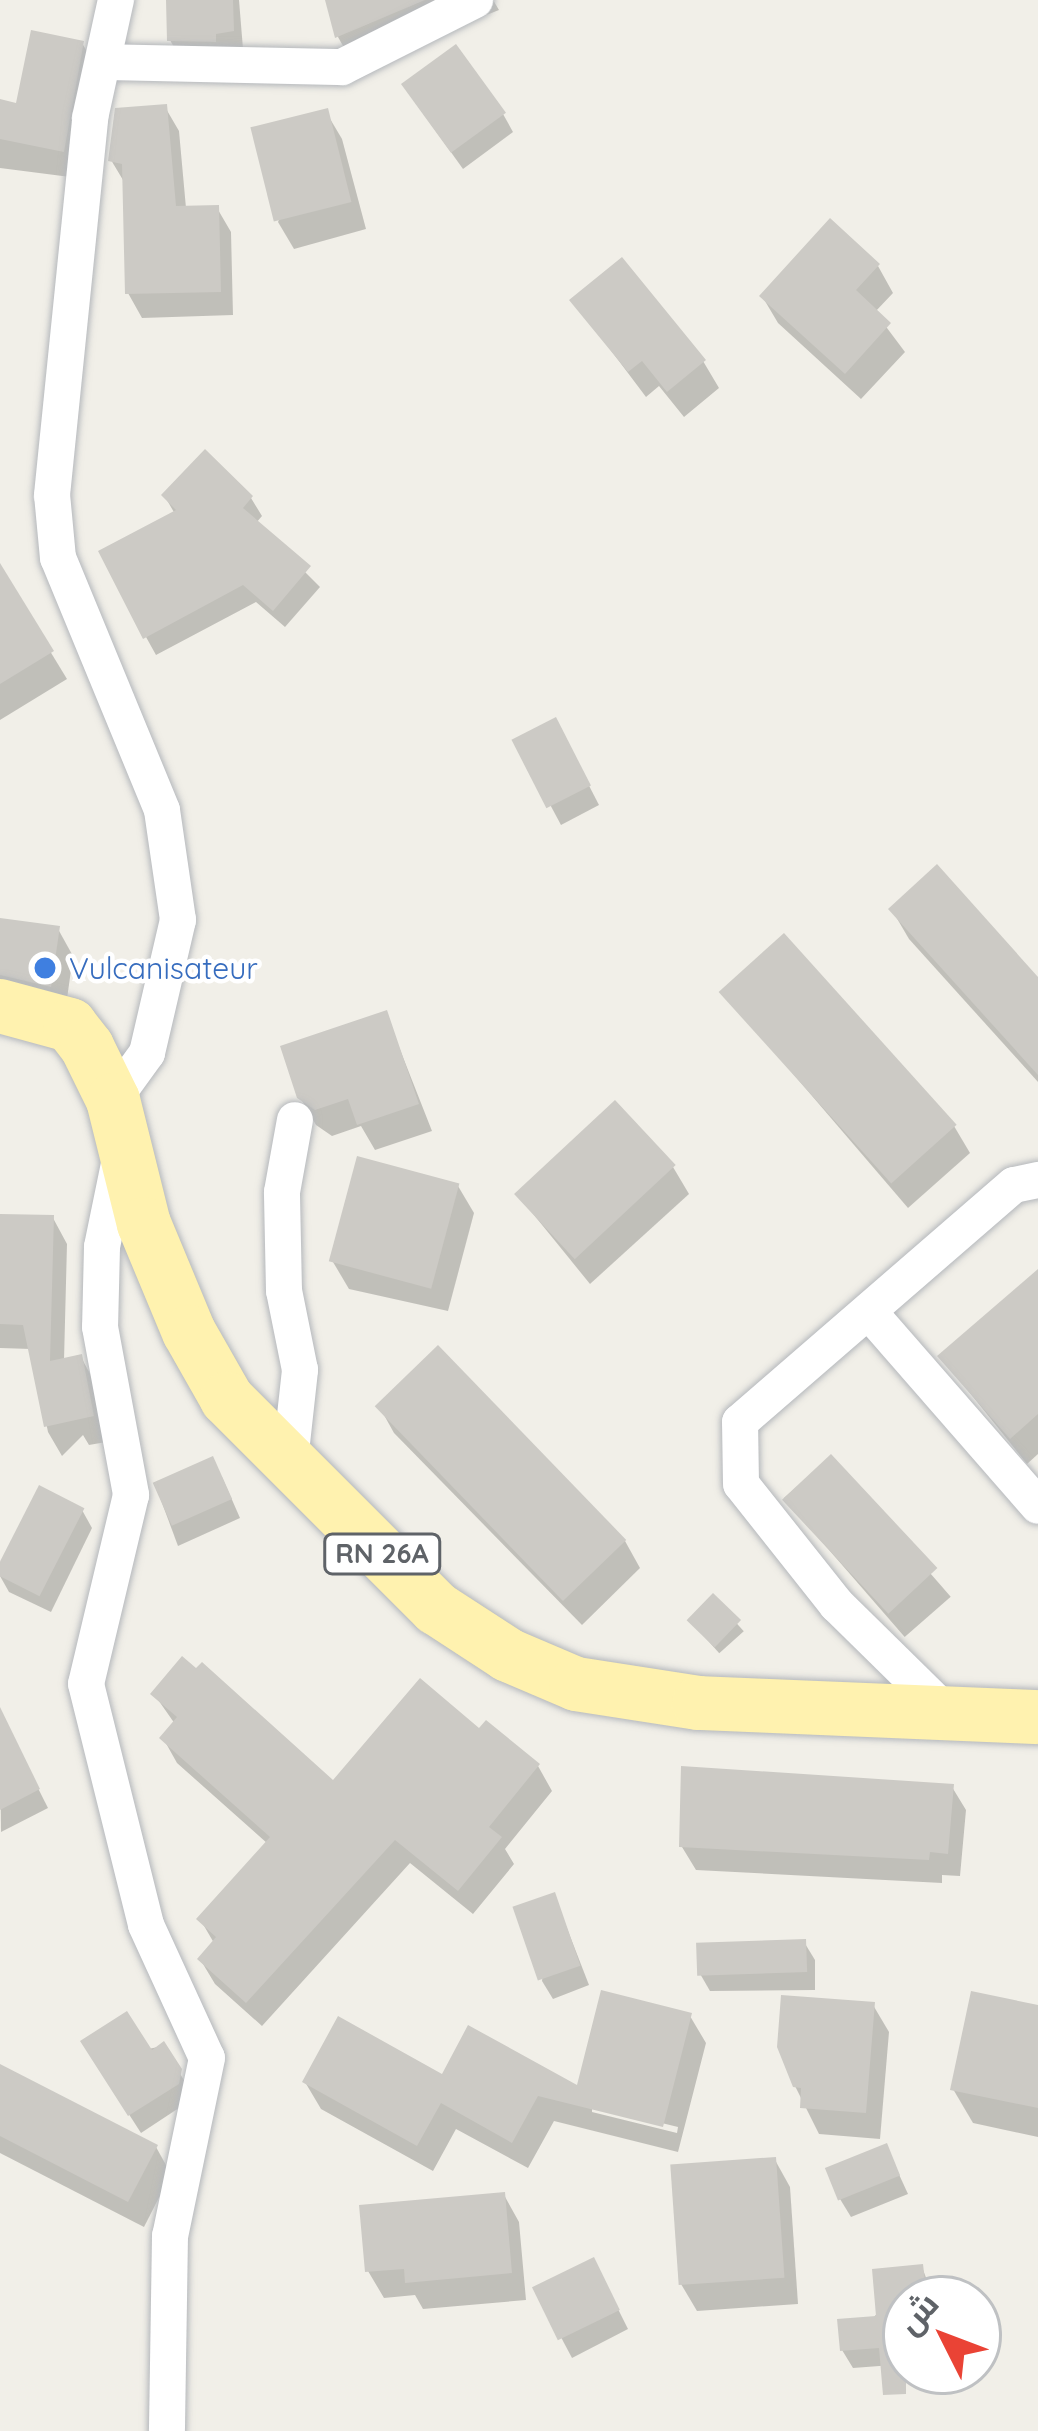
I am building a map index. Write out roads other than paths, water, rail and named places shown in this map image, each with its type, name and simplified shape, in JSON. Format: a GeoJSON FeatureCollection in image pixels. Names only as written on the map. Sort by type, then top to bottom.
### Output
{"type":"FeatureCollection","features":[{"type":"Feature","properties":{"kind":"main road","name":"RN 26A"},"geometry":{"type":"LineString","coordinates":[[0,1006],[70,1025],[118,1125],[189,1332],[227,1399],[436,1608],[508,1654],[576,1684],[699,1703],[1038,1717]]}},
{"type":"Feature","properties":{"kind":"street"},"geometry":{"type":"LineString","coordinates":[[116,0],[90,118],[52,494],[58,558],[162,810],[178,920],[147,1053],[118,1125],[102,1247],[100,1327],[130,1495],[86,1684],[146,1925],[207,2058],[170,2236],[167,2431]]}},
{"type":"Feature","properties":{"kind":"street"},"geometry":{"type":"LineString","coordinates":[[103,62],[342,67],[475,0]]}},
{"type":"Feature","properties":{"kind":"street"},"geometry":{"type":"LineString","coordinates":[[290,1461],[300,1370],[284,1291],[281,1192],[296,1120]]}},
{"type":"Feature","properties":{"kind":"street"},"geometry":{"type":"LineString","coordinates":[[946,1712],[837,1605],[741,1484],[740,1422],[1014,1185],[1038,1180]]}},
{"type":"Feature","properties":{"kind":"street"},"geometry":{"type":"LineString","coordinates":[[869,1312],[1038,1506]]}},
{"type":"Feature","properties":{"kind":"place","name":"Vulcanisateur"},"geometry":{"type":"Point","coordinates":[45,968]}}]}
